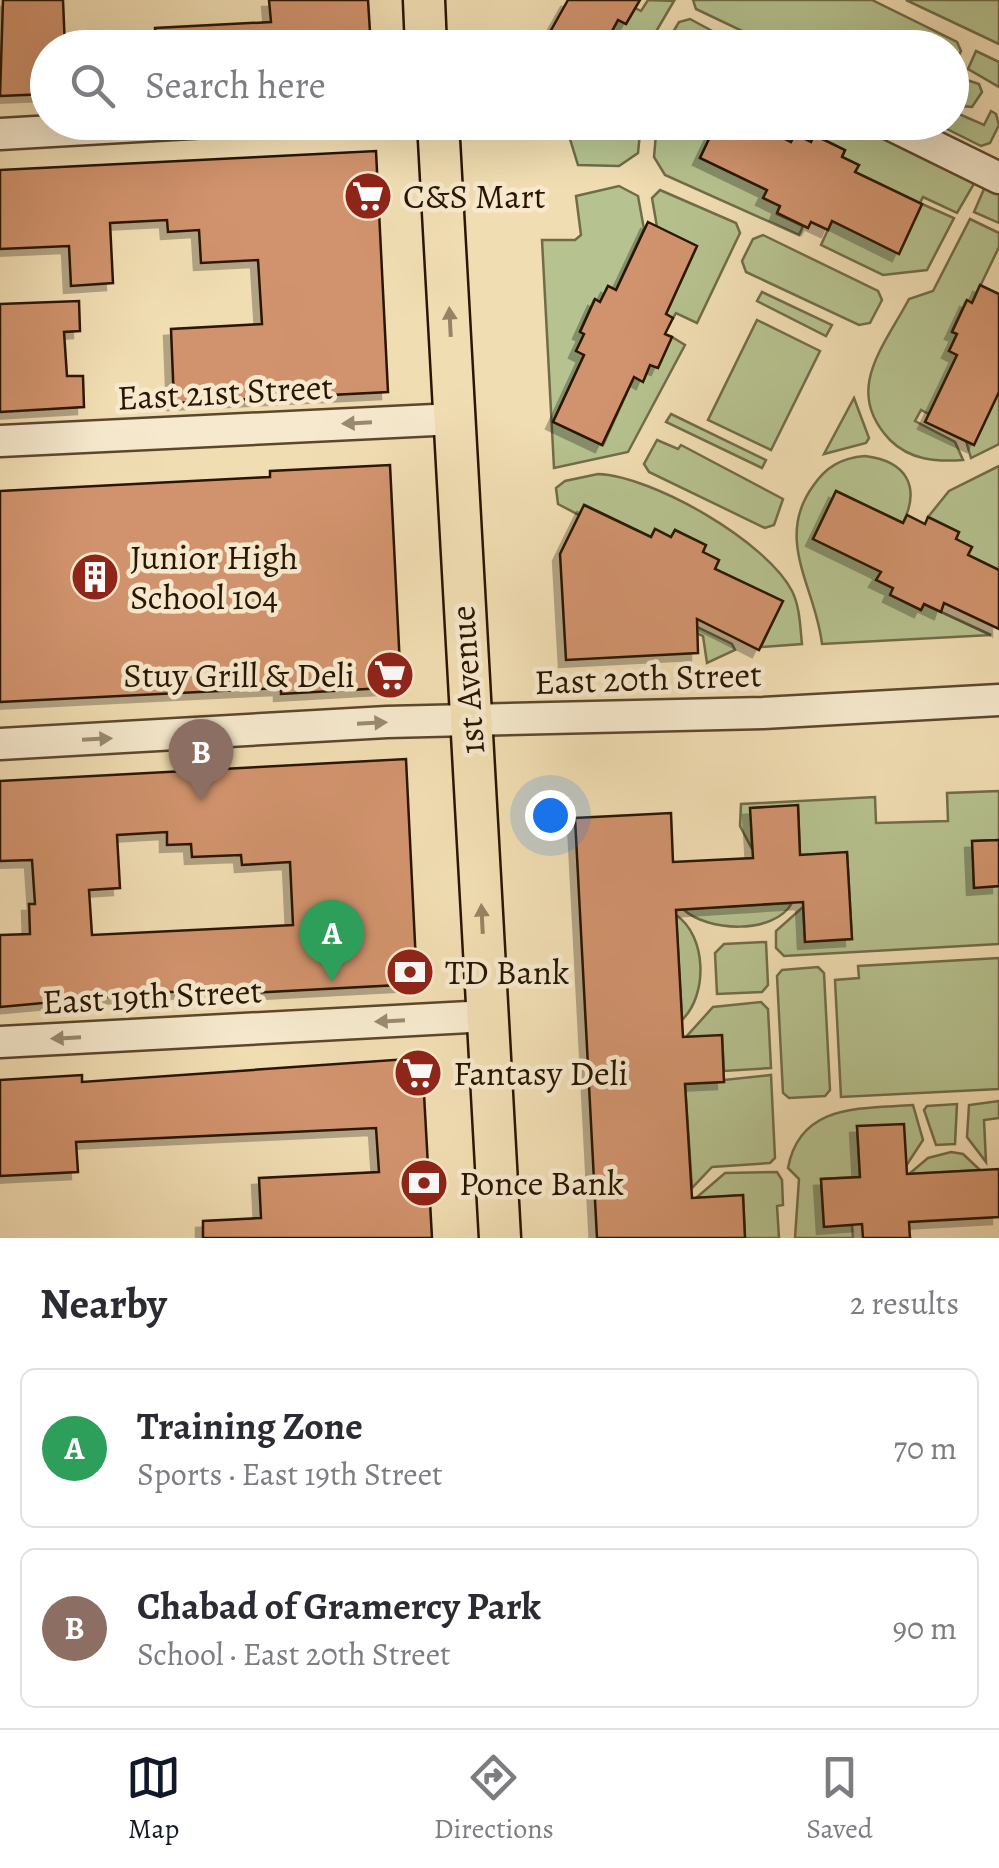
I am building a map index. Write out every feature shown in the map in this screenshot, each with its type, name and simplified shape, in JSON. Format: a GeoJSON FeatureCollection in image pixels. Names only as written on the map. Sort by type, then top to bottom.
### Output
{"type":"FeatureCollection","features":[{"type":"Feature","properties":{"kind":"main road"},"geometry":{"type":"LineString","coordinates":[[424,0],[425,30]]}},
{"type":"Feature","properties":{"kind":"main road","name":"1st Avenue"},"geometry":{"type":"LineString","coordinates":[[439,140],[500,1238]]}},
{"type":"Feature","properties":{"kind":"street"},"geometry":{"type":"LineString","coordinates":[[0,134],[30,132]]}},
{"type":"Feature","properties":{"kind":"street"},"geometry":{"type":"LineString","coordinates":[[922,140],[999,178]]}},
{"type":"Feature","properties":{"kind":"street","name":"East 21st Street"},"geometry":{"type":"LineString","coordinates":[[0,442],[455,419]]}},
{"type":"Feature","properties":{"kind":"street","name":"East 20th Street"},"geometry":{"type":"LineString","coordinates":[[0,744],[999,700]]}},
{"type":"Feature","properties":{"kind":"street","name":"East 19th Street"},"geometry":{"type":"LineString","coordinates":[[0,1042],[488,1016]]}},
{"type":"Feature","properties":{"kind":"green space"},"geometry":{"type":"Polygon","coordinates":[[[648,0],[674,1],[657,30],[613,30],[618,20],[635,8],[641,11],[648,0]]]}},
{"type":"Feature","properties":{"kind":"green space"},"geometry":{"type":"Polygon","coordinates":[[[693,0],[872,0],[933,30],[740,30],[696,9],[693,0]]]}},
{"type":"Feature","properties":{"kind":"green space"},"geometry":{"type":"Polygon","coordinates":[[[906,0],[999,0],[999,44],[906,0]]]}},
{"type":"Feature","properties":{"kind":"green space"},"geometry":{"type":"Polygon","coordinates":[[[690,19],[710,30],[674,30],[679,22],[690,19]]]}},
{"type":"Feature","properties":{"kind":"green space"},"geometry":{"type":"Polygon","coordinates":[[[976,51],[999,62],[999,87],[969,70],[976,51]]]}},
{"type":"Feature","properties":{"kind":"green space"},"geometry":{"type":"Polygon","coordinates":[[[969,81],[979,84],[982,92],[972,107],[969,81]]]}},
{"type":"Feature","properties":{"kind":"green space"},"geometry":{"type":"Polygon","coordinates":[[[991,111],[999,125],[990,143],[981,146],[969,140],[969,118],[984,125],[991,111]]]}},
{"type":"Feature","properties":{"kind":"green space"},"geometry":{"type":"Polygon","coordinates":[[[570,140],[639,140],[638,153],[619,166],[578,165],[570,140]]]}},
{"type":"Feature","properties":{"kind":"green space"},"geometry":{"type":"Polygon","coordinates":[[[656,140],[709,140],[700,158],[767,190],[764,198],[780,206],[777,214],[803,226],[799,235],[665,175],[654,157],[656,140]]]}},
{"type":"Feature","properties":{"kind":"green space"},"geometry":{"type":"Polygon","coordinates":[[[825,140],[895,140],[972,176],[975,182],[957,213],[923,197],[920,203],[855,172],[859,165],[842,157],[845,150],[825,140]]]}},
{"type":"Feature","properties":{"kind":"green space"},"geometry":{"type":"Polygon","coordinates":[[[987,182],[999,188],[999,223],[974,212],[987,182]]]}},
{"type":"Feature","properties":{"kind":"green space"},"geometry":{"type":"Polygon","coordinates":[[[619,186],[638,196],[644,229],[616,290],[608,286],[600,302],[594,300],[580,331],[584,334],[584,355],[553,422],[603,445],[634,377],[643,381],[650,365],[658,368],[672,337],[685,345],[628,452],[554,468],[542,240],[575,240],[581,235],[576,196],[619,186]]]}},
{"type":"Feature","properties":{"kind":"green space"},"geometry":{"type":"Polygon","coordinates":[[[660,190],[736,223],[740,233],[697,323],[676,313],[673,318],[666,314],[697,246],[657,227],[652,198],[660,190]]]}},
{"type":"Feature","properties":{"kind":"green space"},"geometry":{"type":"Polygon","coordinates":[[[922,204],[954,218],[927,270],[883,275],[821,245],[832,221],[899,253],[922,204]]]}},
{"type":"Feature","properties":{"kind":"green space"},"geometry":{"type":"Polygon","coordinates":[[[970,219],[999,233],[999,247],[972,303],[966,301],[952,331],[957,334],[949,351],[957,355],[929,414],[921,410],[915,421],[955,442],[963,460],[943,461],[906,452],[890,440],[876,422],[869,404],[869,387],[879,352],[909,299],[933,291],[970,219]]]}},
{"type":"Feature","properties":{"kind":"green space"},"geometry":{"type":"Polygon","coordinates":[[[763,235],[878,291],[882,300],[870,323],[859,325],[746,272],[742,261],[753,239],[763,235]]]}},
{"type":"Feature","properties":{"kind":"green space"},"geometry":{"type":"Polygon","coordinates":[[[762,292],[832,325],[826,336],[757,301],[762,292]]]}},
{"type":"Feature","properties":{"kind":"green space"},"geometry":{"type":"Polygon","coordinates":[[[757,320],[820,351],[771,450],[708,420],[757,320]]]}},
{"type":"Feature","properties":{"kind":"green space"},"geometry":{"type":"Polygon","coordinates":[[[999,392],[999,444],[971,458],[966,441],[999,392]]]}},
{"type":"Feature","properties":{"kind":"green space"},"geometry":{"type":"Polygon","coordinates":[[[854,398],[869,438],[866,443],[824,454],[854,398]]]}},
{"type":"Feature","properties":{"kind":"green space"},"geometry":{"type":"Polygon","coordinates":[[[671,414],[766,460],[762,468],[666,422],[671,414]]]}},
{"type":"Feature","properties":{"kind":"green space"},"geometry":{"type":"Polygon","coordinates":[[[657,440],[678,449],[681,445],[783,499],[774,525],[765,528],[649,472],[644,464],[657,440]]]}},
{"type":"Feature","properties":{"kind":"green space"},"geometry":{"type":"Polygon","coordinates":[[[865,456],[891,463],[906,478],[910,498],[903,523],[836,491],[813,539],[881,572],[877,580],[893,588],[891,595],[921,610],[924,604],[991,635],[822,644],[801,564],[797,526],[802,506],[823,474],[841,461],[865,456]]]}},
{"type":"Feature","properties":{"kind":"green space"},"geometry":{"type":"Polygon","coordinates":[[[999,466],[999,570],[968,555],[972,547],[956,539],[959,532],[928,517],[949,491],[999,466]]]}},
{"type":"Feature","properties":{"kind":"green space"},"geometry":{"type":"Polygon","coordinates":[[[598,474],[648,486],[677,499],[759,552],[792,591],[802,644],[761,647],[782,601],[715,569],[719,560],[703,552],[705,545],[675,530],[671,537],[655,529],[651,537],[585,505],[579,515],[558,504],[556,488],[565,481],[598,474]]]}},
{"type":"Feature","properties":{"kind":"green space"},"geometry":{"type":"Polygon","coordinates":[[[689,623],[732,644],[735,650],[707,663],[703,636],[680,625],[689,623]]]}},
{"type":"Feature","properties":{"kind":"green space"},"geometry":{"type":"Polygon","coordinates":[[[999,791],[999,840],[973,841],[974,887],[999,886],[999,944],[784,956],[776,948],[776,931],[803,907],[805,941],[852,939],[847,853],[800,855],[798,806],[751,809],[752,849],[740,826],[741,804],[875,797],[876,823],[948,821],[947,793],[999,791]]]}},
{"type":"Feature","properties":{"kind":"green space"},"geometry":{"type":"Polygon","coordinates":[[[792,903],[771,921],[740,927],[708,922],[683,909],[792,903]]]}},
{"type":"Feature","properties":{"kind":"green space"},"geometry":{"type":"Polygon","coordinates":[[[676,915],[694,937],[700,966],[696,996],[682,1020],[676,915]]]}},
{"type":"Feature","properties":{"kind":"green space"},"geometry":{"type":"Polygon","coordinates":[[[766,942],[768,985],[762,992],[717,994],[715,953],[724,944],[766,942]]]}},
{"type":"Feature","properties":{"kind":"green space"},"geometry":{"type":"Polygon","coordinates":[[[999,958],[999,1089],[841,1097],[835,980],[859,978],[858,966],[999,958]]]}},
{"type":"Feature","properties":{"kind":"green space"},"geometry":{"type":"Polygon","coordinates":[[[818,967],[824,973],[830,1090],[825,1096],[789,1098],[783,1093],[777,976],[782,970],[818,967]]]}},
{"type":"Feature","properties":{"kind":"green space"},"geometry":{"type":"Polygon","coordinates":[[[761,1002],[768,1009],[771,1068],[724,1071],[722,1036],[686,1037],[713,1007],[761,1002]]]}},
{"type":"Feature","properties":{"kind":"green space"},"geometry":{"type":"Polygon","coordinates":[[[771,1075],[775,1158],[770,1163],[712,1167],[692,1188],[685,1084],[771,1075]]]}},
{"type":"Feature","properties":{"kind":"green space"},"geometry":{"type":"Polygon","coordinates":[[[999,1101],[999,1118],[984,1120],[986,1162],[967,1137],[969,1105],[999,1101]]]}},
{"type":"Feature","properties":{"kind":"green space"},"geometry":{"type":"Polygon","coordinates":[[[957,1104],[955,1144],[936,1145],[924,1110],[927,1106],[957,1104]]]}},
{"type":"Feature","properties":{"kind":"green space"},"geometry":{"type":"Polygon","coordinates":[[[913,1105],[923,1140],[906,1166],[857,1127],[860,1177],[821,1179],[824,1226],[852,1225],[853,1238],[795,1238],[799,1179],[788,1168],[805,1131],[835,1114],[913,1105]]]}},
{"type":"Feature","properties":{"kind":"green space"},"geometry":{"type":"Polygon","coordinates":[[[951,1152],[963,1154],[980,1170],[909,1174],[928,1158],[951,1152]]]}},
{"type":"Feature","properties":{"kind":"green space"},"geometry":{"type":"Polygon","coordinates":[[[777,1172],[782,1180],[783,1205],[777,1206],[779,1238],[745,1238],[743,1195],[696,1198],[725,1173],[777,1172]]]}},
{"type":"Feature","properties":{"kind":"building"},"geometry":{"type":"Polygon","coordinates":[[[3,0],[63,0],[64,30],[30,30],[30,95],[0,96],[3,0]]]}},
{"type":"Feature","properties":{"kind":"building"},"geometry":{"type":"Polygon","coordinates":[[[269,0],[368,0],[370,30],[155,30],[155,28],[271,22],[269,0]]]}},
{"type":"Feature","properties":{"kind":"building"},"geometry":{"type":"Polygon","coordinates":[[[568,0],[640,0],[626,24],[618,20],[613,30],[551,30],[568,0]]]}},
{"type":"Feature","properties":{"kind":"building"},"geometry":{"type":"Polygon","coordinates":[[[708,140],[824,140],[845,150],[842,157],[859,165],[855,172],[922,204],[899,254],[832,221],[828,230],[811,222],[808,228],[777,213],[780,206],[763,198],[767,190],[700,158],[708,140]]]}},
{"type":"Feature","properties":{"kind":"building"},"geometry":{"type":"Polygon","coordinates":[[[376,151],[388,392],[174,403],[171,329],[262,324],[258,260],[201,263],[199,230],[168,232],[167,220],[110,223],[113,283],[71,286],[69,246],[0,249],[0,170],[376,151]]]}},
{"type":"Feature","properties":{"kind":"building"},"geometry":{"type":"Polygon","coordinates":[[[648,222],[697,246],[666,314],[673,318],[665,334],[672,337],[658,368],[650,365],[643,382],[634,377],[602,445],[553,422],[584,355],[576,351],[595,299],[600,302],[608,286],[616,290],[648,222]]]}},
{"type":"Feature","properties":{"kind":"building"},"geometry":{"type":"Polygon","coordinates":[[[980,285],[999,294],[999,392],[974,445],[925,422],[957,355],[949,351],[957,334],[952,332],[967,300],[972,303],[980,285]]]}},
{"type":"Feature","properties":{"kind":"building"},"geometry":{"type":"Polygon","coordinates":[[[79,301],[80,331],[64,332],[67,376],[83,376],[84,407],[0,412],[0,304],[79,301]]]}},
{"type":"Feature","properties":{"kind":"building","name":"Junior High School 104"},"geometry":{"type":"Polygon","coordinates":[[[390,465],[401,687],[281,694],[281,688],[0,702],[0,491],[270,477],[270,471],[390,465]]]}},
{"type":"Feature","properties":{"kind":"building"},"geometry":{"type":"Polygon","coordinates":[[[836,491],[903,523],[907,515],[925,524],[928,517],[959,532],[956,539],[972,547],[968,555],[999,570],[999,629],[944,603],[941,612],[924,604],[921,610],[890,595],[893,588],[876,580],[881,572],[813,539],[836,491]]]}},
{"type":"Feature","properties":{"kind":"building"},"geometry":{"type":"Polygon","coordinates":[[[584,505],[651,537],[655,529],[671,537],[675,530],[706,545],[703,552],[719,560],[715,569],[783,601],[759,650],[697,619],[698,653],[566,660],[560,554],[584,505]]]}},
{"type":"Feature","properties":{"kind":"building"},"geometry":{"type":"Polygon","coordinates":[[[406,759],[417,984],[249,993],[248,988],[151,993],[0,1007],[0,935],[30,934],[29,904],[35,904],[32,860],[0,861],[0,781],[406,759]],[[167,832],[117,835],[120,888],[89,890],[92,935],[293,925],[290,862],[242,865],[241,855],[192,857],[191,844],[167,845],[167,832]]]}},
{"type":"Feature","properties":{"kind":"building"},"geometry":{"type":"Polygon","coordinates":[[[798,805],[800,855],[847,852],[852,939],[805,942],[803,902],[676,910],[683,1037],[722,1035],[724,1082],[685,1084],[692,1198],[743,1195],[745,1238],[597,1238],[575,818],[671,813],[673,862],[753,858],[750,808],[798,805]]]}},
{"type":"Feature","properties":{"kind":"building"},"geometry":{"type":"Polygon","coordinates":[[[999,840],[999,886],[974,888],[972,841],[999,840]]]}},
{"type":"Feature","properties":{"kind":"building"},"geometry":{"type":"Polygon","coordinates":[[[422,1058],[432,1238],[203,1238],[203,1221],[261,1218],[259,1178],[379,1172],[376,1128],[76,1142],[78,1172],[0,1176],[0,1080],[82,1075],[82,1082],[422,1058]]]}},
{"type":"Feature","properties":{"kind":"building"},"geometry":{"type":"Polygon","coordinates":[[[904,1124],[907,1174],[999,1169],[999,1217],[909,1222],[910,1238],[863,1238],[862,1224],[824,1227],[821,1179],[860,1177],[857,1126],[904,1124]]]}},
{"type":"Feature","properties":{"kind":"place","name":"C&S Mart"},"geometry":{"type":"Point","coordinates":[368,196]}},
{"type":"Feature","properties":{"kind":"place","name":"Junior High School 104"},"geometry":{"type":"Point","coordinates":[95,577]}},
{"type":"Feature","properties":{"kind":"place","name":"Stuy Grill & Deli"},"geometry":{"type":"Point","coordinates":[390,675]}},
{"type":"Feature","properties":{"kind":"place","name":"Chabad of Gramercy Park"},"geometry":{"type":"Point","coordinates":[201,801]}},
{"type":"Feature","properties":{"kind":"place","name":"TD Bank"},"geometry":{"type":"Point","coordinates":[410,972]}},
{"type":"Feature","properties":{"kind":"place","name":"Training Zone"},"geometry":{"type":"Point","coordinates":[332,982]}},
{"type":"Feature","properties":{"kind":"place","name":"Fantasy Deli"},"geometry":{"type":"Point","coordinates":[418,1073]}},
{"type":"Feature","properties":{"kind":"place","name":"Ponce Bank"},"geometry":{"type":"Point","coordinates":[424,1183]}}]}
